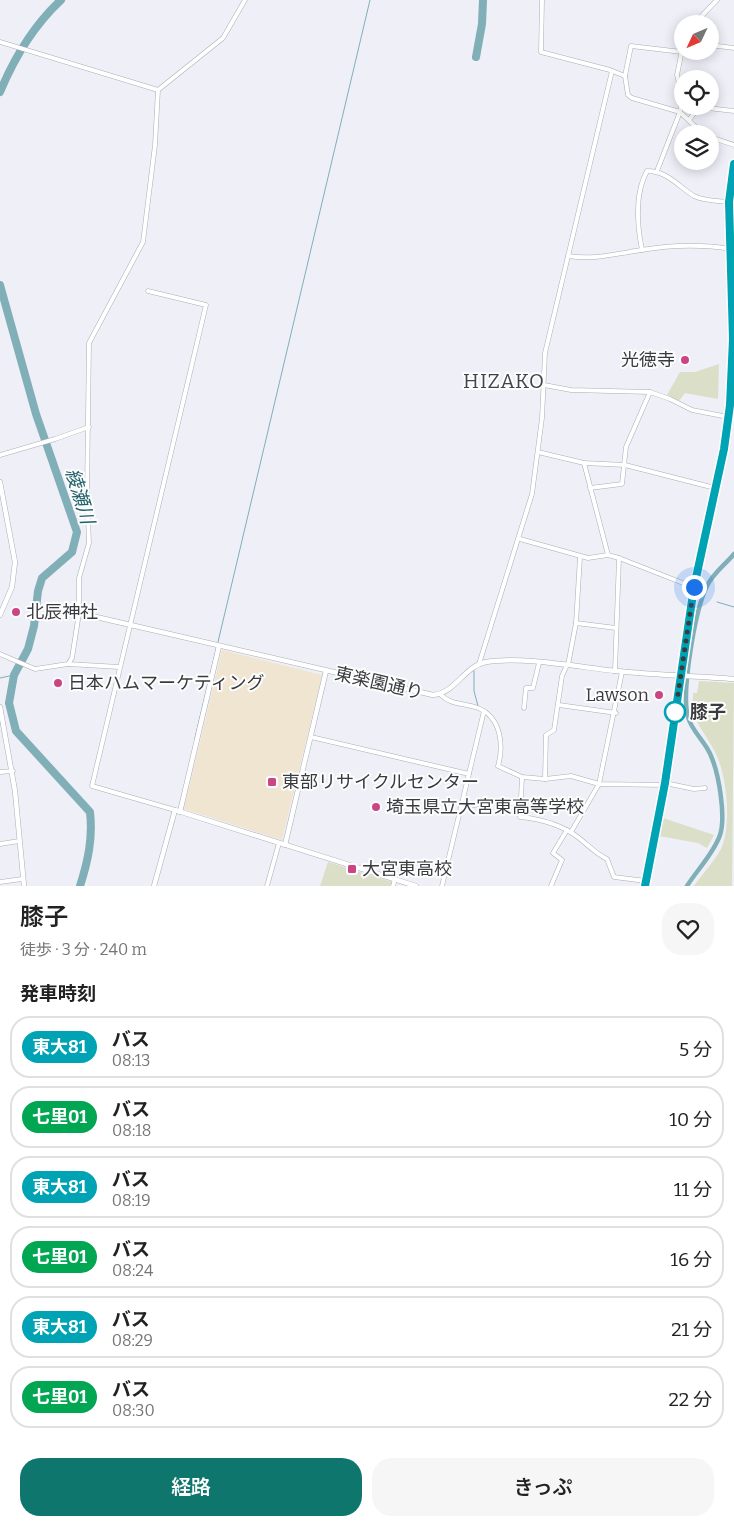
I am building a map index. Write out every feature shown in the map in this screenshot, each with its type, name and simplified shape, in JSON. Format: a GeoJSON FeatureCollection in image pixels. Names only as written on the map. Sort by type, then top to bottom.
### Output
{"type":"FeatureCollection","features":[{"type":"Feature","properties":{"kind":"main road"},"geometry":{"type":"LineString","coordinates":[[646,884],[665,784],[694,587],[728,417],[733,364],[729,202],[734,164]]}},
{"type":"Feature","properties":{"kind":"street"},"geometry":{"type":"LineString","coordinates":[[68,664],[72,658],[79,613],[79,578],[89,543],[87,492],[89,342],[144,242],[158,90],[223,38],[245,0]]}},
{"type":"Feature","properties":{"kind":"street"},"geometry":{"type":"LineString","coordinates":[[542,0],[541,52],[625,76]]}},
{"type":"Feature","properties":{"kind":"street"},"geometry":{"type":"LineString","coordinates":[[703,15],[717,0]]}},
{"type":"Feature","properties":{"kind":"street"},"geometry":{"type":"LineString","coordinates":[[0,42],[158,90]]}},
{"type":"Feature","properties":{"kind":"street"},"geometry":{"type":"LineString","coordinates":[[674,50],[631,46],[625,76],[629,97],[674,110]]}},
{"type":"Feature","properties":{"kind":"street"},"geometry":{"type":"LineString","coordinates":[[719,47],[734,48]]}},
{"type":"Feature","properties":{"kind":"street"},"geometry":{"type":"LineString","coordinates":[[612,71],[545,353],[538,452],[532,494],[520,539],[479,664],[494,662],[539,663],[622,672],[734,679]]}},
{"type":"Feature","properties":{"kind":"street"},"geometry":{"type":"LineString","coordinates":[[689,120],[699,107],[734,111]]}},
{"type":"Feature","properties":{"kind":"street"},"geometry":{"type":"LineString","coordinates":[[657,171],[679,115]]}},
{"type":"Feature","properties":{"kind":"street"},"geometry":{"type":"LineString","coordinates":[[683,115],[694,125]]}},
{"type":"Feature","properties":{"kind":"street"},"geometry":{"type":"LineString","coordinates":[[719,140],[734,144]]}},
{"type":"Feature","properties":{"kind":"street"},"geometry":{"type":"LineString","coordinates":[[642,250],[637,221],[645,173],[657,171],[694,196],[729,202]]}},
{"type":"Feature","properties":{"kind":"street"},"geometry":{"type":"LineString","coordinates":[[568,256],[586,259],[642,250],[706,244],[731,249]]}},
{"type":"Feature","properties":{"kind":"street"},"geometry":{"type":"LineString","coordinates":[[148,291],[206,305],[92,786],[416,886]]}},
{"type":"Feature","properties":{"kind":"street"},"geometry":{"type":"LineString","coordinates":[[544,385],[571,390],[650,392],[692,410],[728,417]]}},
{"type":"Feature","properties":{"kind":"street"},"geometry":{"type":"LineString","coordinates":[[590,488],[622,484],[626,465],[626,447],[650,392]]}},
{"type":"Feature","properties":{"kind":"street"},"geometry":{"type":"LineString","coordinates":[[0,455],[56,439],[89,426]]}},
{"type":"Feature","properties":{"kind":"street"},"geometry":{"type":"LineString","coordinates":[[538,452],[584,463],[626,465],[715,488]]}},
{"type":"Feature","properties":{"kind":"street"},"geometry":{"type":"LineString","coordinates":[[584,463],[608,555]]}},
{"type":"Feature","properties":{"kind":"street"},"geometry":{"type":"LineString","coordinates":[[0,482],[12,538],[15,575],[0,615]]}},
{"type":"Feature","properties":{"kind":"street"},"geometry":{"type":"LineString","coordinates":[[520,539],[580,557],[598,558],[608,555],[619,558],[694,587]]}},
{"type":"Feature","properties":{"kind":"street"},"geometry":{"type":"LineString","coordinates":[[545,779],[546,735],[554,730],[562,676],[567,665],[576,623],[580,557]]}},
{"type":"Feature","properties":{"kind":"street"},"geometry":{"type":"LineString","coordinates":[[615,671],[619,558]]}},
{"type":"Feature","properties":{"kind":"street","name":"東楽園通り"},"geometry":{"type":"LineString","coordinates":[[79,613],[422,694],[441,695],[479,664]]}},
{"type":"Feature","properties":{"kind":"street"},"geometry":{"type":"LineString","coordinates":[[576,623],[616,628]]}},
{"type":"Feature","properties":{"kind":"street"},"geometry":{"type":"LineString","coordinates":[[154,886],[177,811],[220,646]]}},
{"type":"Feature","properties":{"kind":"street"},"geometry":{"type":"LineString","coordinates":[[0,654],[28,668],[35,669],[68,664],[119,667]]}},
{"type":"Feature","properties":{"kind":"street"},"geometry":{"type":"LineString","coordinates":[[524,708],[526,688],[533,688],[539,663]]}},
{"type":"Feature","properties":{"kind":"street"},"geometry":{"type":"LineString","coordinates":[[267,886],[282,844],[326,671]]}},
{"type":"Feature","properties":{"kind":"street"},"geometry":{"type":"LineString","coordinates":[[551,886],[562,860],[553,853],[599,784],[616,713],[622,672]]}},
{"type":"Feature","properties":{"kind":"street"},"geometry":{"type":"LineString","coordinates":[[441,695],[446,699],[484,711],[496,725],[501,739],[503,751],[498,766],[522,778],[545,779],[571,776],[599,784],[665,784],[694,789],[705,788]]}},
{"type":"Feature","properties":{"kind":"street"},"geometry":{"type":"LineString","coordinates":[[559,705],[616,713]]}},
{"type":"Feature","properties":{"kind":"street"},"geometry":{"type":"LineString","coordinates":[[0,707],[12,771],[24,886]]}},
{"type":"Feature","properties":{"kind":"street"},"geometry":{"type":"LineString","coordinates":[[442,886],[484,711]]}},
{"type":"Feature","properties":{"kind":"street"},"geometry":{"type":"LineString","coordinates":[[310,737],[469,774]]}},
{"type":"Feature","properties":{"kind":"street"},"geometry":{"type":"LineString","coordinates":[[0,772],[12,771]]}},
{"type":"Feature","properties":{"kind":"street"},"geometry":{"type":"LineString","coordinates":[[522,778],[519,803],[520,817],[541,819],[569,831],[595,854],[607,859],[613,876],[646,884]]}},
{"type":"Feature","properties":{"kind":"street"},"geometry":{"type":"LineString","coordinates":[[461,808],[488,802],[519,803]]}},
{"type":"Feature","properties":{"kind":"street"},"geometry":{"type":"LineString","coordinates":[[0,844],[19,841]]}},
{"type":"Feature","properties":{"kind":"street"},"geometry":{"type":"LineString","coordinates":[[0,882],[22,879]]}},
{"type":"Feature","properties":{"kind":"street"},"geometry":{"type":"LineString","coordinates":[[393,886],[395,879]]}},
{"type":"Feature","properties":{"kind":"shaded area","name":"東部リサイクルセンター"},"geometry":{"type":"Polygon","coordinates":[[[222,650],[322,675],[282,840],[184,809],[222,650]]]}},
{"type":"Feature","properties":{"kind":"green space"},"geometry":{"type":"Polygon","coordinates":[[[719,364],[718,399],[685,393],[679,401],[667,395],[680,372],[695,372],[719,364]]]}},
{"type":"Feature","properties":{"kind":"green space"},"geometry":{"type":"Polygon","coordinates":[[[699,681],[734,683],[732,886],[694,886],[721,849],[727,814],[723,773],[715,752],[699,725],[694,712],[693,693],[697,693],[699,681]]]}},
{"type":"Feature","properties":{"kind":"green space"},"geometry":{"type":"Polygon","coordinates":[[[663,818],[714,835],[707,848],[698,843],[659,836],[663,818]]]}},
{"type":"Feature","properties":{"kind":"green space"},"geometry":{"type":"Polygon","coordinates":[[[328,862],[392,882],[390,886],[320,886],[328,862]]]}},
{"type":"Feature","properties":{"kind":"waterway","name":"綾瀬川"},"geometry":{"type":"LineString","coordinates":[[0,92],[12,66],[33,31],[61,0]]}},
{"type":"Feature","properties":{"kind":"waterway"},"geometry":{"type":"LineString","coordinates":[[218,642],[370,0]]}},
{"type":"Feature","properties":{"kind":"waterway"},"geometry":{"type":"LineString","coordinates":[[476,57],[482,24],[483,0]]}},
{"type":"Feature","properties":{"kind":"waterway","name":"綾瀬川"},"geometry":{"type":"LineString","coordinates":[[0,285],[36,414],[77,532],[72,552],[42,578],[28,649],[14,675],[9,703],[16,731],[90,812],[91,831],[89,849],[80,886]]}},
{"type":"Feature","properties":{"kind":"waterway"},"geometry":{"type":"LineString","coordinates":[[687,886],[710,855],[722,827],[721,796],[714,764],[709,751],[688,717],[686,689],[690,651],[702,597],[710,581],[734,554]]}},
{"type":"Feature","properties":{"kind":"waterway"},"geometry":{"type":"LineString","coordinates":[[717,602],[734,607]]}},
{"type":"Feature","properties":{"kind":"waterway"},"geometry":{"type":"LineString","coordinates":[[195,738],[217,646]]}},
{"type":"Feature","properties":{"kind":"waterway"},"geometry":{"type":"LineString","coordinates":[[474,671],[474,691],[478,706]]}},
{"type":"Feature","properties":{"kind":"waterway"},"geometry":{"type":"LineString","coordinates":[[0,678],[14,675]]}},
{"type":"Feature","properties":{"kind":"bus line","name":"東大81"},"geometry":{"type":"LineString","coordinates":[[645,886],[665,783],[686,630],[724,449],[730,405],[733,339],[729,202],[734,164]]}},
{"type":"Feature","properties":{"kind":"place","name":"光徳寺"},"geometry":{"type":"Point","coordinates":[685,360]}},
{"type":"Feature","properties":{"kind":"place","name":"北辰神社"},"geometry":{"type":"Point","coordinates":[16,612]}},
{"type":"Feature","properties":{"kind":"place","name":"日本ハムマーケティング"},"geometry":{"type":"Point","coordinates":[58,683]}},
{"type":"Feature","properties":{"kind":"place","name":"Lawson"},"geometry":{"type":"Point","coordinates":[659,695]}},
{"type":"Feature","properties":{"kind":"place","name":"膝子"},"geometry":{"type":"Point","coordinates":[675,712]}},
{"type":"Feature","properties":{"kind":"place","name":"東部リサイクルセンター"},"geometry":{"type":"Point","coordinates":[272,782]}},
{"type":"Feature","properties":{"kind":"place","name":"埼玉県立大宮東高等学校"},"geometry":{"type":"Point","coordinates":[376,807]}},
{"type":"Feature","properties":{"kind":"place","name":"大宮東高校"},"geometry":{"type":"Point","coordinates":[352,869]}},
{"type":"Feature","properties":{"kind":"district","name":"HIZAKO"},"geometry":{"type":"Point","coordinates":[504,381]}},
{"type":"Feature","properties":{"kind":"route"},"geometry":{"type":"LineString","coordinates":[[675,712],[674,721],[686,630],[694,587]]}}]}
